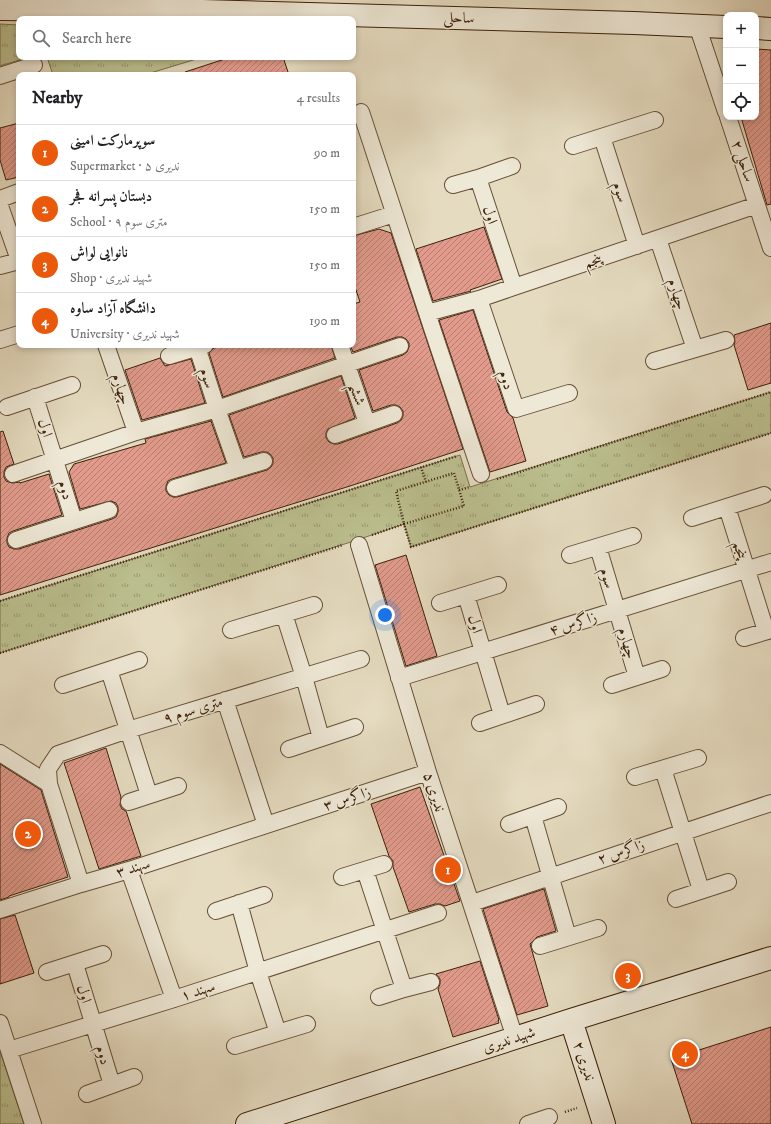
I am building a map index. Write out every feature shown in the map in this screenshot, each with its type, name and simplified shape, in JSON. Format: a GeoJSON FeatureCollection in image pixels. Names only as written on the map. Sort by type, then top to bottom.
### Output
{"type":"FeatureCollection","features":[{"type":"Feature","properties":{"kind":"street","name":"ساحلی"},"geometry":{"type":"LineString","coordinates":[[0,9],[202,11],[723,27]]}},
{"type":"Feature","properties":{"kind":"street"},"geometry":{"type":"LineString","coordinates":[[697,25],[723,103]]}},
{"type":"Feature","properties":{"kind":"street"},"geometry":{"type":"LineString","coordinates":[[759,28],[771,29]]}},
{"type":"Feature","properties":{"kind":"street"},"geometry":{"type":"LineString","coordinates":[[0,76],[34,64]]}},
{"type":"Feature","properties":{"kind":"street"},"geometry":{"type":"LineString","coordinates":[[362,112],[480,480]]}},
{"type":"Feature","properties":{"kind":"street"},"geometry":{"type":"LineString","coordinates":[[573,146],[655,120]]}},
{"type":"Feature","properties":{"kind":"street","name":"ساحلی ۲"},"geometry":{"type":"LineString","coordinates":[[729,120],[771,248]]}},
{"type":"Feature","properties":{"kind":"street","name":"سوم"},"geometry":{"type":"LineString","coordinates":[[602,138],[637,246]]}},
{"type":"Feature","properties":{"kind":"street"},"geometry":{"type":"LineString","coordinates":[[453,186],[512,166]]}},
{"type":"Feature","properties":{"kind":"street","name":"اول"},"geometry":{"type":"LineString","coordinates":[[478,178],[514,288]]}},
{"type":"Feature","properties":{"kind":"street"},"geometry":{"type":"LineString","coordinates":[[5,196],[16,247]]}},
{"type":"Feature","properties":{"kind":"street","name":"پنجم"},"geometry":{"type":"LineString","coordinates":[[427,313],[514,288],[757,205]]}},
{"type":"Feature","properties":{"kind":"street"},"geometry":{"type":"LineString","coordinates":[[356,226],[394,214]]}},
{"type":"Feature","properties":{"kind":"street","name":"چهارم"},"geometry":{"type":"LineString","coordinates":[[658,240],[695,349]]}},
{"type":"Feature","properties":{"kind":"street"},"geometry":{"type":"LineString","coordinates":[[0,266],[16,262]]}},
{"type":"Feature","properties":{"kind":"street","name":"دوم"},"geometry":{"type":"LineString","coordinates":[[479,299],[516,409],[569,393]]}},
{"type":"Feature","properties":{"kind":"street"},"geometry":{"type":"LineString","coordinates":[[0,340],[16,335]]}},
{"type":"Feature","properties":{"kind":"street"},"geometry":{"type":"LineString","coordinates":[[654,361],[726,340]]}},
{"type":"Feature","properties":{"kind":"street"},"geometry":{"type":"LineString","coordinates":[[13,474],[136,432],[216,409],[400,346]]}},
{"type":"Feature","properties":{"kind":"street","name":"چهارم"},"geometry":{"type":"LineString","coordinates":[[107,348],[136,432]]}},
{"type":"Feature","properties":{"kind":"street","name":"سوم"},"geometry":{"type":"LineString","coordinates":[[169,356],[195,348]]}},
{"type":"Feature","properties":{"kind":"street","name":"سوم"},"geometry":{"type":"LineString","coordinates":[[201,348],[216,409]]}},
{"type":"Feature","properties":{"kind":"street"},"geometry":{"type":"LineString","coordinates":[[341,348],[347,365]]}},
{"type":"Feature","properties":{"kind":"street","name":"ششم"},"geometry":{"type":"LineString","coordinates":[[347,365],[367,423]]}},
{"type":"Feature","properties":{"kind":"street"},"geometry":{"type":"LineString","coordinates":[[7,407],[72,385]]}},
{"type":"Feature","properties":{"kind":"street","name":"اول"},"geometry":{"type":"LineString","coordinates":[[36,397],[55,460]]}},
{"type":"Feature","properties":{"kind":"street"},"geometry":{"type":"LineString","coordinates":[[216,409],[238,469]]}},
{"type":"Feature","properties":{"kind":"street","name":"ششم"},"geometry":{"type":"LineString","coordinates":[[335,435],[394,414]]}},
{"type":"Feature","properties":{"kind":"street","name":"دوم"},"geometry":{"type":"LineString","coordinates":[[55,460],[74,521]]}},
{"type":"Feature","properties":{"kind":"street"},"geometry":{"type":"LineString","coordinates":[[175,488],[264,460]]}},
{"type":"Feature","properties":{"kind":"street"},"geometry":{"type":"LineString","coordinates":[[692,518],[764,495]]}},
{"type":"Feature","properties":{"kind":"street","name":"پنجم"},"geometry":{"type":"LineString","coordinates":[[727,507],[769,631]]}},
{"type":"Feature","properties":{"kind":"street"},"geometry":{"type":"LineString","coordinates":[[16,540],[109,510]]}},
{"type":"Feature","properties":{"kind":"street"},"geometry":{"type":"LineString","coordinates":[[570,555],[633,536]]}},
{"type":"Feature","properties":{"kind":"street","name":"ندیری ۵"},"geometry":{"type":"LineString","coordinates":[[358,541],[428,772],[515,1038]]}},
{"type":"Feature","properties":{"kind":"street","name":"سوم"},"geometry":{"type":"LineString","coordinates":[[598,547],[617,610]]}},
{"type":"Feature","properties":{"kind":"street","name":"زاگرس ۴"},"geometry":{"type":"LineString","coordinates":[[399,678],[771,562]]}},
{"type":"Feature","properties":{"kind":"street"},"geometry":{"type":"LineString","coordinates":[[440,603],[498,585]]}},
{"type":"Feature","properties":{"kind":"street","name":"اول"},"geometry":{"type":"LineString","coordinates":[[466,595],[483,652]]}},
{"type":"Feature","properties":{"kind":"street"},"geometry":{"type":"LineString","coordinates":[[230,630],[314,605]]}},
{"type":"Feature","properties":{"kind":"street","name":"چهارم"},"geometry":{"type":"LineString","coordinates":[[617,610],[637,677]]}},
{"type":"Feature","properties":{"kind":"street"},"geometry":{"type":"LineString","coordinates":[[284,614],[322,738]]}},
{"type":"Feature","properties":{"kind":"street"},"geometry":{"type":"LineString","coordinates":[[744,638],[769,631]]}},
{"type":"Feature","properties":{"kind":"street"},"geometry":{"type":"LineString","coordinates":[[483,652],[502,715]]}},
{"type":"Feature","properties":{"kind":"street","name":"۹ متری سوم"},"geometry":{"type":"LineString","coordinates":[[49,784],[48,769],[58,754],[128,730],[361,659]]}},
{"type":"Feature","properties":{"kind":"street"},"geometry":{"type":"LineString","coordinates":[[63,685],[139,660]]}},
{"type":"Feature","properties":{"kind":"street"},"geometry":{"type":"LineString","coordinates":[[612,685],[662,669]]}},
{"type":"Feature","properties":{"kind":"street"},"geometry":{"type":"LineString","coordinates":[[109,670],[149,795]]}},
{"type":"Feature","properties":{"kind":"street"},"geometry":{"type":"LineString","coordinates":[[225,700],[266,825]]}},
{"type":"Feature","properties":{"kind":"street"},"geometry":{"type":"LineString","coordinates":[[480,723],[536,704]]}},
{"type":"Feature","properties":{"kind":"street"},"geometry":{"type":"LineString","coordinates":[[289,749],[355,727]]}},
{"type":"Feature","properties":{"kind":"street"},"geometry":{"type":"LineString","coordinates":[[0,753],[49,784],[81,884]]}},
{"type":"Feature","properties":{"kind":"street"},"geometry":{"type":"LineString","coordinates":[[635,777],[698,758]]}},
{"type":"Feature","properties":{"kind":"street"},"geometry":{"type":"LineString","coordinates":[[662,769],[701,890]]}},
{"type":"Feature","properties":{"kind":"street","name":"زاگرس ۳"},"geometry":{"type":"LineString","coordinates":[[266,825],[428,772]]}},
{"type":"Feature","properties":{"kind":"street"},"geometry":{"type":"LineString","coordinates":[[129,802],[178,786]]}},
{"type":"Feature","properties":{"kind":"street","name":"زاگرس ۲"},"geometry":{"type":"LineString","coordinates":[[472,903],[771,802]]}},
{"type":"Feature","properties":{"kind":"street"},"geometry":{"type":"LineString","coordinates":[[509,824],[558,807]]}},
{"type":"Feature","properties":{"kind":"street"},"geometry":{"type":"LineString","coordinates":[[533,816],[568,937]]}},
{"type":"Feature","properties":{"kind":"street","name":"سهند ۳"},"geometry":{"type":"LineString","coordinates":[[0,910],[266,825]]}},
{"type":"Feature","properties":{"kind":"street"},"geometry":{"type":"LineString","coordinates":[[342,877],[384,864]]}},
{"type":"Feature","properties":{"kind":"street"},"geometry":{"type":"LineString","coordinates":[[129,870],[174,999]]}},
{"type":"Feature","properties":{"kind":"street"},"geometry":{"type":"LineString","coordinates":[[365,870],[404,989]]}},
{"type":"Feature","properties":{"kind":"street"},"geometry":{"type":"LineString","coordinates":[[676,899],[728,882]]}},
{"type":"Feature","properties":{"kind":"street"},"geometry":{"type":"LineString","coordinates":[[216,911],[264,895]]}},
{"type":"Feature","properties":{"kind":"street"},"geometry":{"type":"LineString","coordinates":[[239,903],[258,972],[278,1033]]}},
{"type":"Feature","properties":{"kind":"street","name":"سهند ۱"},"geometry":{"type":"LineString","coordinates":[[9,1050],[174,999],[438,913]]}},
{"type":"Feature","properties":{"kind":"street"},"geometry":{"type":"LineString","coordinates":[[540,946],[598,928]]}},
{"type":"Feature","properties":{"kind":"street"},"geometry":{"type":"LineString","coordinates":[[47,972],[103,954]]}},
{"type":"Feature","properties":{"kind":"street","name":"شهید ندیری"},"geometry":{"type":"LineString","coordinates":[[247,1124],[571,1020],[771,958]]}},
{"type":"Feature","properties":{"kind":"street","name":"اول"},"geometry":{"type":"LineString","coordinates":[[75,964],[93,1024]]}},
{"type":"Feature","properties":{"kind":"street"},"geometry":{"type":"LineString","coordinates":[[379,997],[431,982]]}},
{"type":"Feature","properties":{"kind":"street","name":"ندیری ۲"},"geometry":{"type":"LineString","coordinates":[[571,1020],[604,1124]]}},
{"type":"Feature","properties":{"kind":"street"},"geometry":{"type":"LineString","coordinates":[[0,1023],[33,1124]]}},
{"type":"Feature","properties":{"kind":"street","name":"دوم"},"geometry":{"type":"LineString","coordinates":[[93,1024],[112,1085]]}},
{"type":"Feature","properties":{"kind":"street"},"geometry":{"type":"LineString","coordinates":[[235,1046],[307,1024]]}},
{"type":"Feature","properties":{"kind":"street"},"geometry":{"type":"LineString","coordinates":[[87,1094],[134,1077]]}},
{"type":"Feature","properties":{"kind":"street"},"geometry":{"type":"LineString","coordinates":[[528,1124],[549,1117]]}},
{"type":"Feature","properties":{"kind":"path"},"geometry":{"type":"LineString","coordinates":[[459,490],[470,487],[480,480],[771,392]]}},
{"type":"Feature","properties":{"kind":"path"},"geometry":{"type":"LineString","coordinates":[[0,653],[358,541],[404,524],[464,506],[454,472],[396,491],[404,524],[411,547],[771,433]]}},
{"type":"Feature","properties":{"kind":"path"},"geometry":{"type":"LineString","coordinates":[[0,601],[460,456]]}},
{"type":"Feature","properties":{"kind":"path"},"geometry":{"type":"LineString","coordinates":[[421,468],[426,482]]}},
{"type":"Feature","properties":{"kind":"path"},"geometry":{"type":"LineString","coordinates":[[470,487],[480,480]]}},
{"type":"Feature","properties":{"kind":"path"},"geometry":{"type":"LineString","coordinates":[[549,1117],[597,1102]]}},
{"type":"Feature","properties":{"kind":"green space"},"geometry":{"type":"Polygon","coordinates":[[[0,24],[16,25],[16,60],[19,60],[0,66],[0,24]]]}},
{"type":"Feature","properties":{"kind":"green space"},"geometry":{"type":"Polygon","coordinates":[[[48,60],[193,60],[154,72],[52,72],[48,60]]]}},
{"type":"Feature","properties":{"kind":"green space"},"geometry":{"type":"Polygon","coordinates":[[[771,392],[771,433],[411,547],[404,524],[0,653],[0,601],[460,455],[470,487],[771,392]]]}},
{"type":"Feature","properties":{"kind":"green space"},"geometry":{"type":"Polygon","coordinates":[[[0,1051],[24,1124],[0,1124],[0,1051]]]}},
{"type":"Feature","properties":{"kind":"building"},"geometry":{"type":"Polygon","coordinates":[[[759,49],[771,50],[771,204],[767,205],[742,120],[759,120],[759,49]]]}},
{"type":"Feature","properties":{"kind":"building"},"geometry":{"type":"Polygon","coordinates":[[[222,60],[284,60],[288,72],[185,72],[222,60]]]}},
{"type":"Feature","properties":{"kind":"building"},"geometry":{"type":"Polygon","coordinates":[[[16,124],[16,178],[6,180],[0,160],[0,128],[16,124]]]}},
{"type":"Feature","properties":{"kind":"building"},"geometry":{"type":"Polygon","coordinates":[[[484,227],[502,279],[470,290],[471,291],[433,301],[416,249],[484,227]]]}},
{"type":"Feature","properties":{"kind":"building"},"geometry":{"type":"Polygon","coordinates":[[[379,229],[391,233],[463,449],[350,486],[0,595],[0,432],[3,431],[14,464],[6,467],[4,477],[6,481],[20,483],[49,474],[62,515],[9,533],[7,543],[9,547],[19,549],[116,517],[118,507],[116,503],[111,501],[80,509],[69,472],[74,464],[146,443],[145,439],[211,421],[226,463],[168,481],[166,491],[169,495],[177,497],[267,470],[271,467],[273,458],[267,452],[261,452],[244,457],[229,415],[341,376],[355,418],[328,429],[326,438],[329,442],[338,444],[397,423],[401,420],[403,411],[396,405],[391,405],[373,411],[359,370],[403,355],[407,352],[409,343],[402,337],[397,337],[353,352],[351,348],[356,348],[356,303],[360,302],[356,290],[356,235],[379,229]]]}},
{"type":"Feature","properties":{"kind":"building"},"geometry":{"type":"Polygon","coordinates":[[[473,310],[507,412],[513,418],[526,461],[490,472],[439,320],[473,310]]]}},
{"type":"Feature","properties":{"kind":"building"},"geometry":{"type":"Polygon","coordinates":[[[771,323],[771,383],[748,390],[734,345],[734,335],[771,323]]]}},
{"type":"Feature","properties":{"kind":"building"},"geometry":{"type":"Polygon","coordinates":[[[214,348],[332,348],[335,358],[223,397],[209,353],[214,348]]]}},
{"type":"Feature","properties":{"kind":"building"},"geometry":{"type":"Polygon","coordinates":[[[160,358],[165,366],[191,359],[205,403],[142,420],[125,370],[160,358]]]}},
{"type":"Feature","properties":{"kind":"building"},"geometry":{"type":"Polygon","coordinates":[[[406,555],[437,656],[406,666],[375,565],[406,555]]]}},
{"type":"Feature","properties":{"kind":"building"},"geometry":{"type":"Polygon","coordinates":[[[106,748],[121,797],[120,805],[122,809],[126,811],[141,856],[99,869],[64,763],[106,748]]]}},
{"type":"Feature","properties":{"kind":"building"},"geometry":{"type":"Polygon","coordinates":[[[0,764],[41,790],[68,877],[0,900],[0,764]]]}},
{"type":"Feature","properties":{"kind":"building"},"geometry":{"type":"Polygon","coordinates":[[[420,787],[460,901],[445,906],[435,904],[409,912],[393,867],[393,861],[389,856],[371,804],[420,787]]]}},
{"type":"Feature","properties":{"kind":"building"},"geometry":{"type":"Polygon","coordinates":[[[544,889],[556,931],[537,937],[530,944],[548,1006],[517,1015],[483,909],[544,889]]]}},
{"type":"Feature","properties":{"kind":"building"},"geometry":{"type":"Polygon","coordinates":[[[15,915],[34,973],[0,984],[0,919],[15,915]]]}},
{"type":"Feature","properties":{"kind":"building"},"geometry":{"type":"Polygon","coordinates":[[[480,961],[499,1023],[453,1037],[438,989],[440,979],[436,974],[480,961]]]}},
{"type":"Feature","properties":{"kind":"building"},"geometry":{"type":"Polygon","coordinates":[[[771,1027],[771,1124],[692,1124],[671,1059],[771,1027]]]}},
{"type":"Feature","properties":{"kind":"place","name":"دبستان پسرانه فجر"},"geometry":{"type":"Point","coordinates":[28,834]}},
{"type":"Feature","properties":{"kind":"place","name":"سوپرمارکت امینی"},"geometry":{"type":"Point","coordinates":[448,870]}},
{"type":"Feature","properties":{"kind":"place","name":"نانوایی لواش"},"geometry":{"type":"Point","coordinates":[628,976]}},
{"type":"Feature","properties":{"kind":"place","name":"دانشگاه آزاد ساوه"},"geometry":{"type":"Point","coordinates":[685,1054]}}]}
